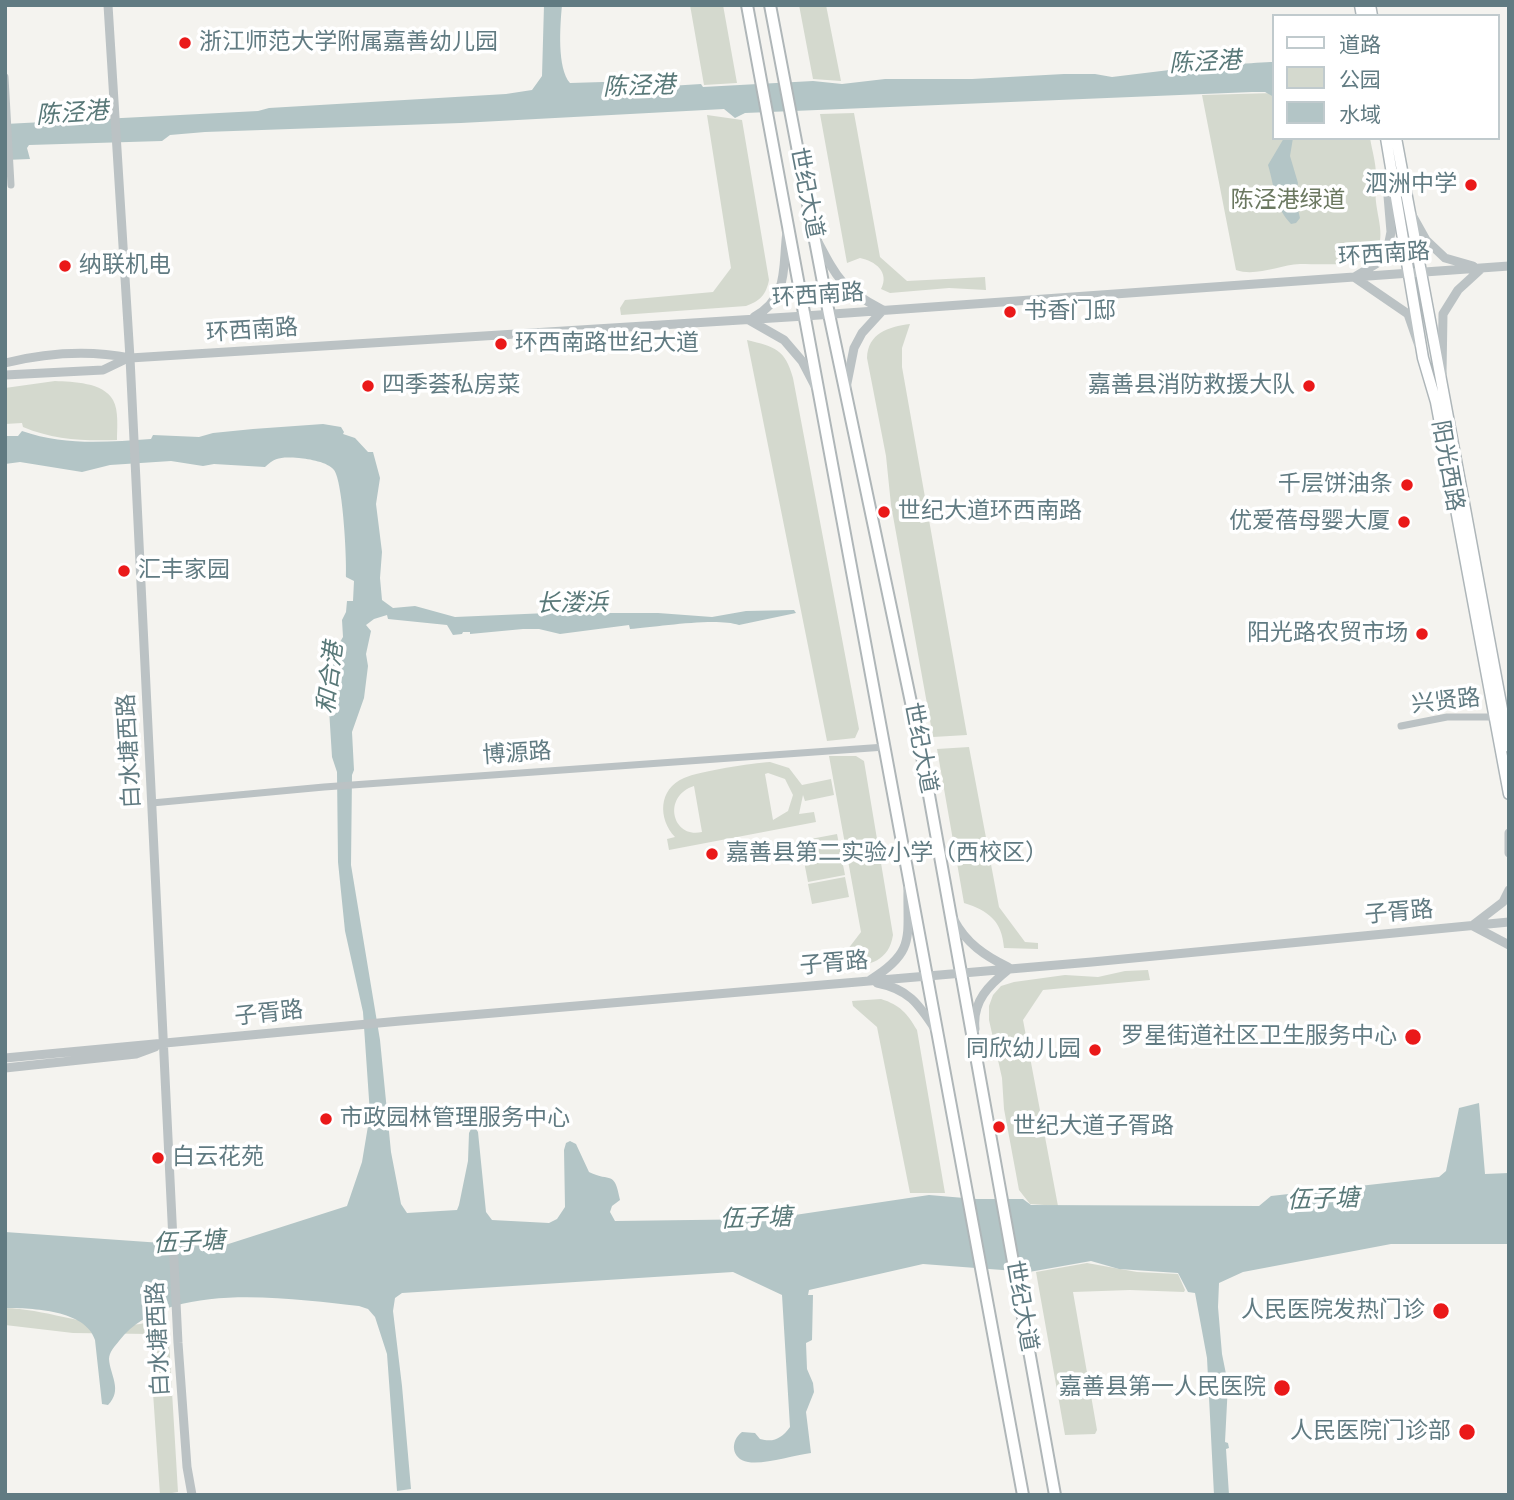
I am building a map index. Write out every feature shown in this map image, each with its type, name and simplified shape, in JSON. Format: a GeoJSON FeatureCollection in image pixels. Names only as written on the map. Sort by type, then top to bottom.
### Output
{"type":"FeatureCollection","features":[{"type":"Feature","properties":{"kind":"main road","name":"世纪大道"},"geometry":{"type":"LineString","coordinates":[[747,5],[1023,1495]]}},
{"type":"Feature","properties":{"kind":"main road","name":"世纪大道"},"geometry":{"type":"LineString","coordinates":[[770,5],[829,314],[920,745],[1055,1495]]}},
{"type":"Feature","properties":{"kind":"main road","name":"阳光西路"},"geometry":{"type":"LineString","coordinates":[[1386,140],[1423,358],[1436,402],[1509,747]]}},
{"type":"Feature","properties":{"kind":"main road","name":"阳光西路"},"geometry":{"type":"LineString","coordinates":[[1396,140],[1502,716],[1509,794]]}},
{"type":"Feature","properties":{"kind":"street","name":"白水塘西路"},"geometry":{"type":"LineString","coordinates":[[108,5],[130,358],[178,1342],[187,1467],[192,1495]]}},
{"type":"Feature","properties":{"kind":"street"},"geometry":{"type":"LineString","coordinates":[[5,77],[11,185]]}},
{"type":"Feature","properties":{"kind":"street"},"geometry":{"type":"LineString","coordinates":[[1392,175],[1388,196],[1391,232],[1388,247],[1376,264],[1354,277],[1408,314],[1423,358]]}},
{"type":"Feature","properties":{"kind":"street"},"geometry":{"type":"LineString","coordinates":[[1412,214],[1426,240],[1445,258],[1482,268]]}},
{"type":"Feature","properties":{"kind":"street"},"geometry":{"type":"LineString","coordinates":[[749,320],[765,311],[783,285],[788,225]]}},
{"type":"Feature","properties":{"kind":"street"},"geometry":{"type":"LineString","coordinates":[[814,234],[844,285],[859,298],[883,310],[862,333],[854,348],[845,391]]}},
{"type":"Feature","properties":{"kind":"street","name":"环西南路"},"geometry":{"type":"LineString","coordinates":[[5,362],[28,357],[100,352],[130,358],[749,320],[1509,266]]}},
{"type":"Feature","properties":{"kind":"street"},"geometry":{"type":"LineString","coordinates":[[1441,382],[1443,314],[1458,290],[1482,268]]}},
{"type":"Feature","properties":{"kind":"street"},"geometry":{"type":"LineString","coordinates":[[749,320],[784,340],[803,361],[820,396]]}},
{"type":"Feature","properties":{"kind":"street","name":"环西南路"},"geometry":{"type":"LineString","coordinates":[[5,375],[103,370],[130,358]]}},
{"type":"Feature","properties":{"kind":"street","name":"兴贤路"},"geometry":{"type":"LineString","coordinates":[[1401,726],[1447,718],[1502,716]]}},
{"type":"Feature","properties":{"kind":"street","name":"博源路"},"geometry":{"type":"LineString","coordinates":[[152,803],[324,787],[885,747]]}},
{"type":"Feature","properties":{"kind":"street"},"geometry":{"type":"LineString","coordinates":[[1509,833],[1509,853]]}},
{"type":"Feature","properties":{"kind":"street"},"geometry":{"type":"LineString","coordinates":[[869,981],[889,968],[904,953],[909,934],[906,919],[908,874]]}},
{"type":"Feature","properties":{"kind":"street"},"geometry":{"type":"LineString","coordinates":[[1509,890],[1503,902],[1472,926],[1509,945]]}},
{"type":"Feature","properties":{"kind":"street"},"geometry":{"type":"LineString","coordinates":[[951,915],[967,941],[985,955],[1010,967],[992,982],[978,1003],[974,1020],[977,1063]]}},
{"type":"Feature","properties":{"kind":"street","name":"子胥路"},"geometry":{"type":"LineString","coordinates":[[5,1058],[382,1022],[1092,962],[1509,922]]}},
{"type":"Feature","properties":{"kind":"street"},"geometry":{"type":"LineString","coordinates":[[869,981],[905,992],[925,1014],[938,1034]]}},
{"type":"Feature","properties":{"kind":"street","name":"子胥路"},"geometry":{"type":"LineString","coordinates":[[5,1068],[136,1054],[163,1044]]}},
{"type":"Feature","properties":{"kind":"green space"},"geometry":{"type":"Polygon","coordinates":[[[690,5],[723,5],[737,83],[704,85],[690,5]]]}},
{"type":"Feature","properties":{"kind":"green space"},"geometry":{"type":"Polygon","coordinates":[[[799,5],[826,5],[841,81],[813,79],[799,5]]]}},
{"type":"Feature","properties":{"kind":"green space","name":"陈泾港绿道"},"geometry":{"type":"Polygon","coordinates":[[[1272,93],[1272,140],[1370,140],[1380,235],[1377,250],[1364,260],[1350,263],[1300,264],[1251,272],[1236,270],[1202,95],[1272,93]]]}},
{"type":"Feature","properties":{"kind":"green space"},"geometry":{"type":"Polygon","coordinates":[[[854,113],[880,257],[907,281],[985,277],[986,290],[949,288],[890,293],[881,289],[884,277],[876,265],[860,258],[847,263],[820,114],[854,113]]]}},
{"type":"Feature","properties":{"kind":"green space"},"geometry":{"type":"Polygon","coordinates":[[[707,115],[742,120],[769,280],[766,290],[759,300],[746,306],[621,315],[620,308],[625,300],[713,292],[731,268],[707,115]]]}},
{"type":"Feature","properties":{"kind":"green space"},"geometry":{"type":"Polygon","coordinates":[[[910,324],[902,348],[902,367],[967,735],[933,737],[867,358],[868,349],[875,337],[887,329],[910,324]]]}},
{"type":"Feature","properties":{"kind":"green space"},"geometry":{"type":"Polygon","coordinates":[[[747,340],[778,351],[790,368],[793,378],[859,729],[855,738],[827,741],[747,340]]]}},
{"type":"Feature","properties":{"kind":"green space"},"geometry":{"type":"Polygon","coordinates":[[[55,381],[87,384],[108,394],[116,409],[117,440],[69,439],[46,435],[23,427],[22,423],[5,424],[5,388],[55,381]]]}},
{"type":"Feature","properties":{"kind":"green space"},"geometry":{"type":"Polygon","coordinates":[[[969,747],[999,907],[1025,942],[1038,943],[1038,949],[1004,948],[1003,939],[993,918],[964,903],[937,749],[969,747]]]}},
{"type":"Feature","properties":{"kind":"green space"},"geometry":{"type":"Polygon","coordinates":[[[829,756],[856,756],[864,761],[893,935],[883,956],[863,965],[847,968],[848,949],[861,932],[829,756]]]}},
{"type":"Feature","properties":{"kind":"green space"},"geometry":{"type":"Polygon","coordinates":[[[770,762],[789,768],[802,785],[831,779],[834,795],[805,801],[803,795],[799,814],[814,812],[816,822],[669,850],[667,839],[675,837],[666,822],[663,805],[669,789],[675,783],[702,773],[770,762]],[[765,774],[773,820],[788,811],[793,795],[785,779],[765,774]],[[694,786],[678,798],[675,815],[684,829],[702,832],[694,786]]]}},
{"type":"Feature","properties":{"kind":"green space"},"geometry":{"type":"Polygon","coordinates":[[[837,834],[845,875],[808,882],[800,841],[837,834]]]}},
{"type":"Feature","properties":{"kind":"green space"},"geometry":{"type":"Polygon","coordinates":[[[845,877],[849,897],[812,904],[808,884],[845,877]]]}},
{"type":"Feature","properties":{"kind":"green space"},"geometry":{"type":"Polygon","coordinates":[[[1148,970],[1150,980],[1043,990],[1023,1020],[1058,1206],[1030,1204],[1019,1190],[1004,1109],[1002,1078],[989,1020],[989,1006],[993,995],[1001,986],[1014,982],[1065,975],[1098,977],[1125,971],[1148,970]]]}},
{"type":"Feature","properties":{"kind":"green space"},"geometry":{"type":"Polygon","coordinates":[[[881,999],[902,1010],[917,1030],[945,1193],[910,1193],[877,1027],[853,1006],[852,1001],[881,999]]]}},
{"type":"Feature","properties":{"kind":"green space"},"geometry":{"type":"Polygon","coordinates":[[[1087,1263],[1137,1272],[1178,1274],[1185,1290],[1073,1292],[1097,1430],[1095,1434],[1065,1435],[1036,1272],[1087,1263]]]}},
{"type":"Feature","properties":{"kind":"green space"},"geometry":{"type":"Polygon","coordinates":[[[5,1308],[107,1325],[123,1325],[143,1323],[167,1308],[178,1492],[160,1495],[149,1334],[73,1333],[5,1325],[5,1308]]]}},
{"type":"Feature","properties":{"kind":"water","name":"陈泾港"},"geometry":{"type":"Polygon","coordinates":[[[544,5],[562,5],[561,57],[570,83],[603,82],[654,87],[701,84],[703,87],[1064,74],[1112,77],[1227,63],[1272,62],[1272,96],[1265,92],[1252,92],[745,113],[735,118],[724,109],[461,123],[205,132],[170,135],[162,141],[29,145],[27,148],[30,159],[5,160],[5,124],[258,111],[269,108],[506,94],[532,90],[542,76],[544,5]]]}},
{"type":"Feature","properties":{"kind":"water"},"geometry":{"type":"Polygon","coordinates":[[[1283,140],[1293,140],[1290,156],[1298,183],[1295,197],[1300,218],[1296,223],[1291,224],[1278,203],[1268,165],[1283,140]]]}},
{"type":"Feature","properties":{"kind":"water","name":"伍子塘"},"geometry":{"type":"Polygon","coordinates":[[[323,424],[341,427],[343,434],[355,438],[368,452],[373,452],[380,478],[376,504],[382,552],[382,600],[393,608],[415,606],[455,617],[548,613],[658,613],[712,617],[746,611],[794,610],[796,613],[739,625],[702,622],[630,629],[629,625],[560,634],[539,629],[523,629],[470,634],[463,632],[453,635],[447,625],[388,619],[387,615],[366,625],[371,631],[366,654],[368,666],[364,698],[352,732],[354,770],[351,865],[380,1040],[391,1152],[401,1204],[407,1213],[457,1210],[468,1161],[471,1129],[478,1132],[486,1212],[492,1220],[549,1223],[557,1219],[565,1207],[564,1150],[566,1143],[570,1141],[576,1144],[589,1172],[610,1178],[616,1184],[620,1200],[612,1206],[610,1212],[615,1221],[768,1219],[929,1195],[1023,1199],[1031,1205],[1259,1206],[1271,1196],[1439,1177],[1446,1171],[1459,1108],[1479,1103],[1485,1174],[1509,1173],[1509,1244],[1391,1244],[1243,1272],[1219,1283],[1222,1354],[1228,1384],[1225,1442],[1229,1448],[1226,1449],[1229,1495],[1214,1495],[1207,1358],[1195,1293],[1188,1292],[1178,1273],[1119,1269],[1091,1261],[1029,1272],[923,1264],[809,1290],[808,1295],[813,1295],[812,1340],[806,1343],[807,1369],[814,1392],[806,1412],[811,1453],[770,1461],[755,1463],[742,1460],[735,1454],[734,1445],[742,1432],[755,1433],[760,1439],[774,1440],[790,1427],[782,1295],[733,1272],[402,1293],[395,1298],[393,1311],[411,1489],[397,1491],[387,1354],[375,1317],[368,1309],[359,1306],[299,1300],[231,1298],[198,1301],[167,1308],[140,1321],[113,1349],[109,1359],[115,1394],[108,1405],[102,1404],[95,1340],[90,1330],[81,1322],[57,1313],[5,1308],[5,1232],[219,1247],[347,1206],[362,1162],[370,1114],[363,1012],[345,931],[338,862],[337,772],[332,757],[329,709],[334,652],[343,637],[342,620],[347,601],[353,601],[354,581],[346,577],[344,522],[337,477],[331,467],[323,463],[289,457],[277,459],[265,467],[214,464],[203,466],[171,461],[110,465],[82,472],[20,462],[5,464],[5,436],[18,436],[22,431],[54,439],[102,442],[151,439],[153,435],[199,437],[213,433],[323,424]]]}},
{"type":"Feature","properties":{"kind":"place","name":"浙江师范大学附属嘉善幼儿园"},"geometry":{"type":"Point","coordinates":[185,43]}},
{"type":"Feature","properties":{"kind":"place","name":"泗洲中学"},"geometry":{"type":"Point","coordinates":[1471,185]}},
{"type":"Feature","properties":{"kind":"place","name":"纳联机电"},"geometry":{"type":"Point","coordinates":[65,266]}},
{"type":"Feature","properties":{"kind":"place","name":"书香门邸"},"geometry":{"type":"Point","coordinates":[1010,312]}},
{"type":"Feature","properties":{"kind":"place","name":"环西南路世纪大道"},"geometry":{"type":"Point","coordinates":[501,344]}},
{"type":"Feature","properties":{"kind":"place","name":"四季荟私房菜"},"geometry":{"type":"Point","coordinates":[368,386]}},
{"type":"Feature","properties":{"kind":"place","name":"嘉善县消防救援大队"},"geometry":{"type":"Point","coordinates":[1309,386]}},
{"type":"Feature","properties":{"kind":"place","name":"千层饼油条"},"geometry":{"type":"Point","coordinates":[1407,485]}},
{"type":"Feature","properties":{"kind":"place","name":"世纪大道环西南路"},"geometry":{"type":"Point","coordinates":[884,512]}},
{"type":"Feature","properties":{"kind":"place","name":"优爱蓓母婴大厦"},"geometry":{"type":"Point","coordinates":[1404,522]}},
{"type":"Feature","properties":{"kind":"place","name":"汇丰家园"},"geometry":{"type":"Point","coordinates":[124,571]}},
{"type":"Feature","properties":{"kind":"place","name":"阳光路农贸市场"},"geometry":{"type":"Point","coordinates":[1422,634]}},
{"type":"Feature","properties":{"kind":"place","name":"嘉善县第二实验小学（西校区）"},"geometry":{"type":"Point","coordinates":[712,854]}},
{"type":"Feature","properties":{"kind":"place","name":"罗星街道社区卫生服务中心"},"geometry":{"type":"Point","coordinates":[1413,1037]}},
{"type":"Feature","properties":{"kind":"place","name":"同欣幼儿园"},"geometry":{"type":"Point","coordinates":[1095,1050]}},
{"type":"Feature","properties":{"kind":"place","name":"市政园林管理服务中心"},"geometry":{"type":"Point","coordinates":[326,1119]}},
{"type":"Feature","properties":{"kind":"place","name":"世纪大道子胥路"},"geometry":{"type":"Point","coordinates":[999,1127]}},
{"type":"Feature","properties":{"kind":"place","name":"白云花苑"},"geometry":{"type":"Point","coordinates":[158,1158]}},
{"type":"Feature","properties":{"kind":"place","name":"人民医院发热门诊"},"geometry":{"type":"Point","coordinates":[1441,1311]}},
{"type":"Feature","properties":{"kind":"place","name":"嘉善县第一人民医院"},"geometry":{"type":"Point","coordinates":[1282,1388]}},
{"type":"Feature","properties":{"kind":"place","name":"人民医院门诊部"},"geometry":{"type":"Point","coordinates":[1467,1432]}},
{"type":"Feature","properties":{"kind":"water label","name":"长溇浜"},"geometry":{"type":"Point","coordinates":[572,604]}},
{"type":"Feature","properties":{"kind":"water label","name":"和合港"},"geometry":{"type":"Point","coordinates":[331,678]}}]}
